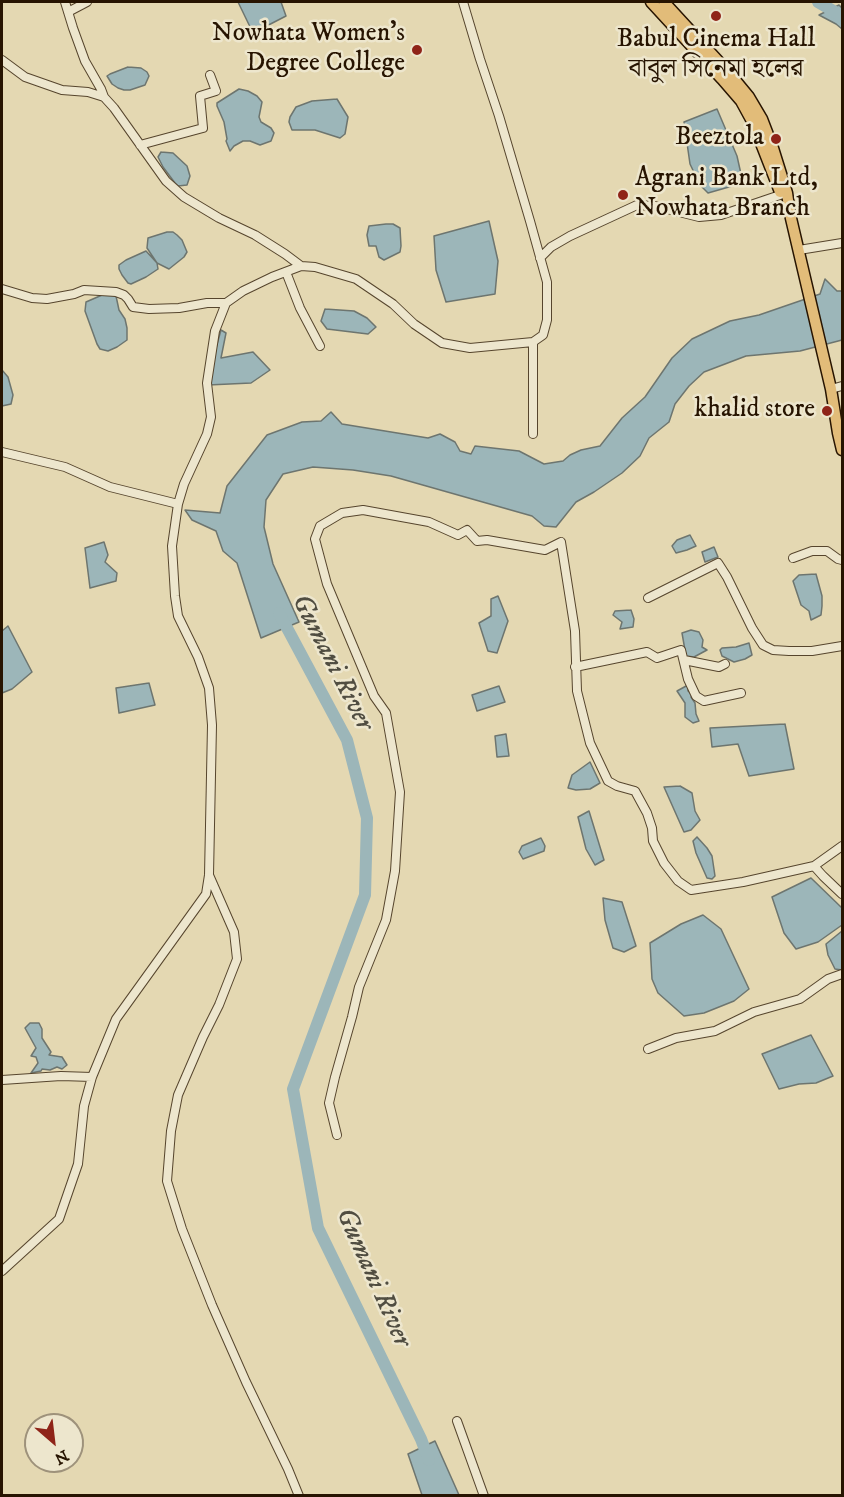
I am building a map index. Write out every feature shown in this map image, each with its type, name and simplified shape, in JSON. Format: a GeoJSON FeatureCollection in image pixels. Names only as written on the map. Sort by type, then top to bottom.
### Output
{"type":"FeatureCollection","features":[{"type":"Feature","properties":{"kind":"main road"},"geometry":{"type":"LineString","coordinates":[[651,2],[741,102],[753,123],[784,194]]}},
{"type":"Feature","properties":{"kind":"main road"},"geometry":{"type":"LineString","coordinates":[[664,2],[730,74],[749,97],[762,119],[772,145],[790,214],[826,366],[837,387],[838,433],[843,450]]}},
{"type":"Feature","properties":{"kind":"street"},"geometry":{"type":"LineString","coordinates":[[65,2],[85,61],[104,97],[166,181],[184,197],[219,218],[255,235],[301,266]]}},
{"type":"Feature","properties":{"kind":"street"},"geometry":{"type":"LineString","coordinates":[[68,12],[87,2]]}},
{"type":"Feature","properties":{"kind":"street"},"geometry":{"type":"LineString","coordinates":[[2,1271],[59,1219],[78,1164],[84,1106],[92,1077],[116,1019],[206,894],[209,875],[212,725],[209,688],[198,657],[178,616],[172,546],[178,504],[184,484],[207,434],[212,417],[207,383],[215,331],[226,303],[243,291],[286,272],[301,266],[315,267],[356,279],[393,304],[414,324],[442,343],[470,348],[533,342],[543,335],[547,320],[547,282],[463,2]]}},
{"type":"Feature","properties":{"kind":"street"},"geometry":{"type":"LineString","coordinates":[[2,60],[25,77],[62,90],[88,92],[104,97]]}},
{"type":"Feature","properties":{"kind":"street"},"geometry":{"type":"LineString","coordinates":[[141,145],[203,128],[200,96],[216,91],[210,75]]}},
{"type":"Feature","properties":{"kind":"street"},"geometry":{"type":"LineString","coordinates":[[540,258],[551,247],[570,236],[638,205],[655,206],[699,217],[721,215],[784,194]]}},
{"type":"Feature","properties":{"kind":"street"},"geometry":{"type":"LineString","coordinates":[[799,250],[843,243]]}},
{"type":"Feature","properties":{"kind":"street"},"geometry":{"type":"LineString","coordinates":[[286,272],[300,308],[320,346]]}},
{"type":"Feature","properties":{"kind":"street"},"geometry":{"type":"LineString","coordinates":[[2,289],[32,298],[47,299],[84,290],[116,292],[128,299],[133,307],[149,309],[226,303]]}},
{"type":"Feature","properties":{"kind":"street"},"geometry":{"type":"LineString","coordinates":[[532,434],[533,342]]}},
{"type":"Feature","properties":{"kind":"street"},"geometry":{"type":"LineString","coordinates":[[2,452],[65,467],[110,487],[178,504]]}},
{"type":"Feature","properties":{"kind":"street"},"geometry":{"type":"LineString","coordinates":[[337,1135],[329,1104],[334,1077],[359,987],[386,920],[395,871],[400,792],[386,713],[374,696],[327,584],[315,538],[320,525],[342,513],[363,510],[429,522],[458,535],[467,530],[477,541],[487,540],[545,550],[561,542],[575,631],[577,691],[590,743],[608,781],[634,791],[647,813],[653,841],[664,862],[678,881],[691,890],[743,882],[814,866],[843,846]]}},
{"type":"Feature","properties":{"kind":"street"},"geometry":{"type":"LineString","coordinates":[[793,558],[812,551],[827,551],[843,560]]}},
{"type":"Feature","properties":{"kind":"street"},"geometry":{"type":"LineString","coordinates":[[648,598],[718,563],[763,645],[773,650],[789,651],[812,651],[843,646]]}},
{"type":"Feature","properties":{"kind":"street"},"geometry":{"type":"LineString","coordinates":[[575,667],[647,652],[657,658],[681,650],[688,679],[696,696],[704,701],[741,693]]}},
{"type":"Feature","properties":{"kind":"street"},"geometry":{"type":"LineString","coordinates":[[684,660],[719,667],[725,664]]}},
{"type":"Feature","properties":{"kind":"street"},"geometry":{"type":"LineString","coordinates":[[814,866],[843,894]]}},
{"type":"Feature","properties":{"kind":"street"},"geometry":{"type":"LineString","coordinates":[[209,875],[234,932],[237,959],[178,1095],[171,1131],[167,1181],[182,1229],[212,1305],[299,1496]]}},
{"type":"Feature","properties":{"kind":"street"},"geometry":{"type":"LineString","coordinates":[[648,1049],[676,1038],[715,1031],[754,1012],[800,999],[828,979],[843,974]]}},
{"type":"Feature","properties":{"kind":"street"},"geometry":{"type":"LineString","coordinates":[[2,1080],[61,1076],[92,1077]]}},
{"type":"Feature","properties":{"kind":"street"},"geometry":{"type":"LineString","coordinates":[[457,1421],[484,1496]]}},
{"type":"Feature","properties":{"kind":"water"},"geometry":{"type":"Polygon","coordinates":[[[238,2],[281,2],[286,16],[253,33],[238,2]]]}},
{"type":"Feature","properties":{"kind":"water"},"geometry":{"type":"Polygon","coordinates":[[[839,5],[842,8],[842,29],[819,15],[839,5]]]}},
{"type":"Feature","properties":{"kind":"water"},"geometry":{"type":"Polygon","coordinates":[[[128,67],[141,68],[147,72],[149,76],[145,85],[124,90],[112,84],[107,76],[128,67]]]}},
{"type":"Feature","properties":{"kind":"water"},"geometry":{"type":"Polygon","coordinates":[[[239,89],[257,96],[262,102],[259,117],[261,122],[271,128],[274,133],[271,141],[260,145],[243,141],[230,151],[217,103],[239,89]]]}},
{"type":"Feature","properties":{"kind":"water"},"geometry":{"type":"Polygon","coordinates":[[[337,99],[348,117],[345,134],[340,138],[315,130],[292,130],[289,122],[296,107],[312,101],[337,99]]]}},
{"type":"Feature","properties":{"kind":"water"},"geometry":{"type":"Polygon","coordinates":[[[717,109],[737,156],[743,183],[708,193],[700,185],[690,164],[684,122],[717,109]]]}},
{"type":"Feature","properties":{"kind":"water"},"geometry":{"type":"Polygon","coordinates":[[[161,152],[173,153],[187,166],[190,176],[187,185],[178,186],[175,183],[158,157],[161,152]]]}},
{"type":"Feature","properties":{"kind":"water"},"geometry":{"type":"Polygon","coordinates":[[[489,221],[498,261],[495,294],[446,302],[436,270],[434,236],[489,221]]]}},
{"type":"Feature","properties":{"kind":"water"},"geometry":{"type":"Polygon","coordinates":[[[393,224],[400,228],[401,246],[400,252],[384,260],[379,257],[376,246],[369,246],[367,235],[369,226],[393,224]]]}},
{"type":"Feature","properties":{"kind":"water"},"geometry":{"type":"Polygon","coordinates":[[[173,232],[182,240],[187,252],[169,269],[157,263],[147,248],[148,238],[173,232]]]}},
{"type":"Feature","properties":{"kind":"water"},"geometry":{"type":"Polygon","coordinates":[[[146,251],[157,263],[158,269],[131,284],[128,283],[119,265],[146,251]]]}},
{"type":"Feature","properties":{"kind":"water"},"geometry":{"type":"Polygon","coordinates":[[[825,279],[837,291],[842,291],[842,340],[800,351],[746,356],[704,372],[675,404],[669,422],[649,438],[640,456],[622,473],[576,502],[556,527],[544,526],[532,516],[391,476],[313,467],[283,474],[266,500],[264,527],[273,564],[299,622],[261,638],[237,563],[223,551],[216,531],[192,520],[185,510],[220,513],[227,486],[267,435],[302,422],[321,421],[331,412],[342,424],[428,438],[440,434],[455,442],[460,451],[471,454],[475,446],[519,451],[544,464],[563,461],[581,450],[600,446],[622,418],[645,397],[672,358],[692,339],[730,321],[759,315],[820,294],[825,279]]]}},
{"type":"Feature","properties":{"kind":"water"},"geometry":{"type":"Polygon","coordinates":[[[109,292],[116,296],[119,310],[125,319],[127,340],[108,351],[100,349],[97,344],[85,311],[86,302],[109,292]]]}},
{"type":"Feature","properties":{"kind":"water"},"geometry":{"type":"Polygon","coordinates":[[[325,309],[354,311],[367,318],[376,327],[368,334],[327,329],[321,321],[325,309]]]}},
{"type":"Feature","properties":{"kind":"water"},"geometry":{"type":"Polygon","coordinates":[[[221,330],[226,333],[221,358],[253,352],[270,370],[251,383],[208,385],[221,330]]]}},
{"type":"Feature","properties":{"kind":"water"},"geometry":{"type":"Polygon","coordinates":[[[2,370],[8,377],[13,395],[11,404],[2,406],[2,370]]]}},
{"type":"Feature","properties":{"kind":"water"},"geometry":{"type":"Polygon","coordinates":[[[690,535],[696,546],[676,553],[672,546],[677,540],[690,535]]]}},
{"type":"Feature","properties":{"kind":"water"},"geometry":{"type":"Polygon","coordinates":[[[104,542],[108,555],[105,562],[117,573],[116,581],[90,588],[85,548],[104,542]]]}},
{"type":"Feature","properties":{"kind":"water"},"geometry":{"type":"Polygon","coordinates":[[[714,547],[718,557],[705,562],[702,552],[714,547]]]}},
{"type":"Feature","properties":{"kind":"water"},"geometry":{"type":"Polygon","coordinates":[[[816,574],[822,596],[822,606],[821,615],[811,620],[809,611],[801,605],[793,581],[799,575],[816,574]]]}},
{"type":"Feature","properties":{"kind":"water"},"geometry":{"type":"Polygon","coordinates":[[[498,596],[508,621],[497,653],[488,651],[479,623],[491,616],[491,599],[498,596]]]}},
{"type":"Feature","properties":{"kind":"water"},"geometry":{"type":"Polygon","coordinates":[[[631,610],[634,619],[633,627],[620,629],[622,622],[613,615],[615,611],[631,610]]]}},
{"type":"Feature","properties":{"kind":"water"},"geometry":{"type":"Polygon","coordinates":[[[8,626],[32,672],[12,689],[2,693],[2,631],[8,626]]]}},
{"type":"Feature","properties":{"kind":"water"},"geometry":{"type":"Polygon","coordinates":[[[691,630],[699,632],[703,640],[702,647],[707,650],[694,657],[686,656],[682,633],[691,630]]]}},
{"type":"Feature","properties":{"kind":"water"},"geometry":{"type":"Polygon","coordinates":[[[749,643],[752,655],[745,659],[734,662],[722,656],[720,650],[722,648],[749,643]]]}},
{"type":"Feature","properties":{"kind":"water"},"geometry":{"type":"Polygon","coordinates":[[[149,683],[155,705],[119,713],[116,688],[149,683]]]}},
{"type":"Feature","properties":{"kind":"water"},"geometry":{"type":"Polygon","coordinates":[[[688,685],[688,691],[693,695],[691,697],[695,703],[699,721],[693,723],[685,717],[685,703],[677,691],[688,685]]]}},
{"type":"Feature","properties":{"kind":"water"},"geometry":{"type":"Polygon","coordinates":[[[499,686],[505,702],[477,711],[472,695],[499,686]]]}},
{"type":"Feature","properties":{"kind":"water"},"geometry":{"type":"Polygon","coordinates":[[[785,724],[794,769],[749,776],[738,744],[712,747],[710,728],[785,724]]]}},
{"type":"Feature","properties":{"kind":"water"},"geometry":{"type":"Polygon","coordinates":[[[506,734],[509,756],[497,757],[495,736],[506,734]]]}},
{"type":"Feature","properties":{"kind":"water"},"geometry":{"type":"Polygon","coordinates":[[[590,762],[600,783],[590,789],[568,788],[572,775],[590,762]]]}},
{"type":"Feature","properties":{"kind":"water"},"geometry":{"type":"Polygon","coordinates":[[[680,786],[692,793],[695,811],[700,820],[691,830],[684,832],[664,787],[680,786]]]}},
{"type":"Feature","properties":{"kind":"water"},"geometry":{"type":"Polygon","coordinates":[[[589,811],[604,860],[595,865],[586,849],[578,817],[589,811]]]}},
{"type":"Feature","properties":{"kind":"water"},"geometry":{"type":"Polygon","coordinates":[[[697,837],[712,856],[715,876],[712,879],[707,878],[696,853],[693,841],[697,837]]]}},
{"type":"Feature","properties":{"kind":"water"},"geometry":{"type":"Polygon","coordinates":[[[541,838],[545,846],[544,851],[523,859],[519,852],[522,846],[541,838]]]}},
{"type":"Feature","properties":{"kind":"water"},"geometry":{"type":"Polygon","coordinates":[[[811,878],[842,908],[842,925],[818,942],[796,949],[784,933],[772,897],[811,878]]]}},
{"type":"Feature","properties":{"kind":"water"},"geometry":{"type":"Polygon","coordinates":[[[603,898],[622,902],[636,946],[624,952],[613,948],[605,920],[603,898]]]}},
{"type":"Feature","properties":{"kind":"water"},"geometry":{"type":"Polygon","coordinates":[[[703,915],[721,929],[749,989],[734,1001],[704,1013],[684,1016],[658,993],[652,979],[650,943],[681,924],[703,915]]]}},
{"type":"Feature","properties":{"kind":"water"},"geometry":{"type":"Polygon","coordinates":[[[842,931],[842,970],[835,969],[828,955],[826,944],[842,931]]]}},
{"type":"Feature","properties":{"kind":"water"},"geometry":{"type":"Polygon","coordinates":[[[30,1023],[39,1023],[42,1038],[51,1052],[49,1055],[62,1057],[67,1065],[62,1069],[57,1067],[31,1073],[38,1063],[36,1057],[31,1056],[36,1048],[25,1028],[30,1023]]]}},
{"type":"Feature","properties":{"kind":"water"},"geometry":{"type":"Polygon","coordinates":[[[811,1035],[833,1076],[816,1083],[779,1089],[762,1054],[811,1035]]]}},
{"type":"Feature","properties":{"kind":"water"},"geometry":{"type":"Polygon","coordinates":[[[435,1441],[459,1495],[422,1495],[408,1454],[435,1441]]]}},
{"type":"Feature","properties":{"kind":"waterway"},"geometry":{"type":"LineString","coordinates":[[818,2],[842,16]]}},
{"type":"Feature","properties":{"kind":"waterway","name":"Gumani River"},"geometry":{"type":"LineString","coordinates":[[279,613],[347,740],[367,818],[365,895],[293,1089],[318,1228],[421,1439],[429,1460]]}},
{"type":"Feature","properties":{"kind":"place","name":"Babul Cinema Hall বাবুল সিনেমা হলের"},"geometry":{"type":"Point","coordinates":[716,16]}},
{"type":"Feature","properties":{"kind":"place","name":"Nowhata Women's Degree College"},"geometry":{"type":"Point","coordinates":[417,50]}},
{"type":"Feature","properties":{"kind":"place","name":"Beeztola"},"geometry":{"type":"Point","coordinates":[776,139]}},
{"type":"Feature","properties":{"kind":"place","name":"Agrani Bank Ltd, Nowhata Branch"},"geometry":{"type":"Point","coordinates":[623,195]}},
{"type":"Feature","properties":{"kind":"place","name":"khalid store"},"geometry":{"type":"Point","coordinates":[827,411]}}]}
